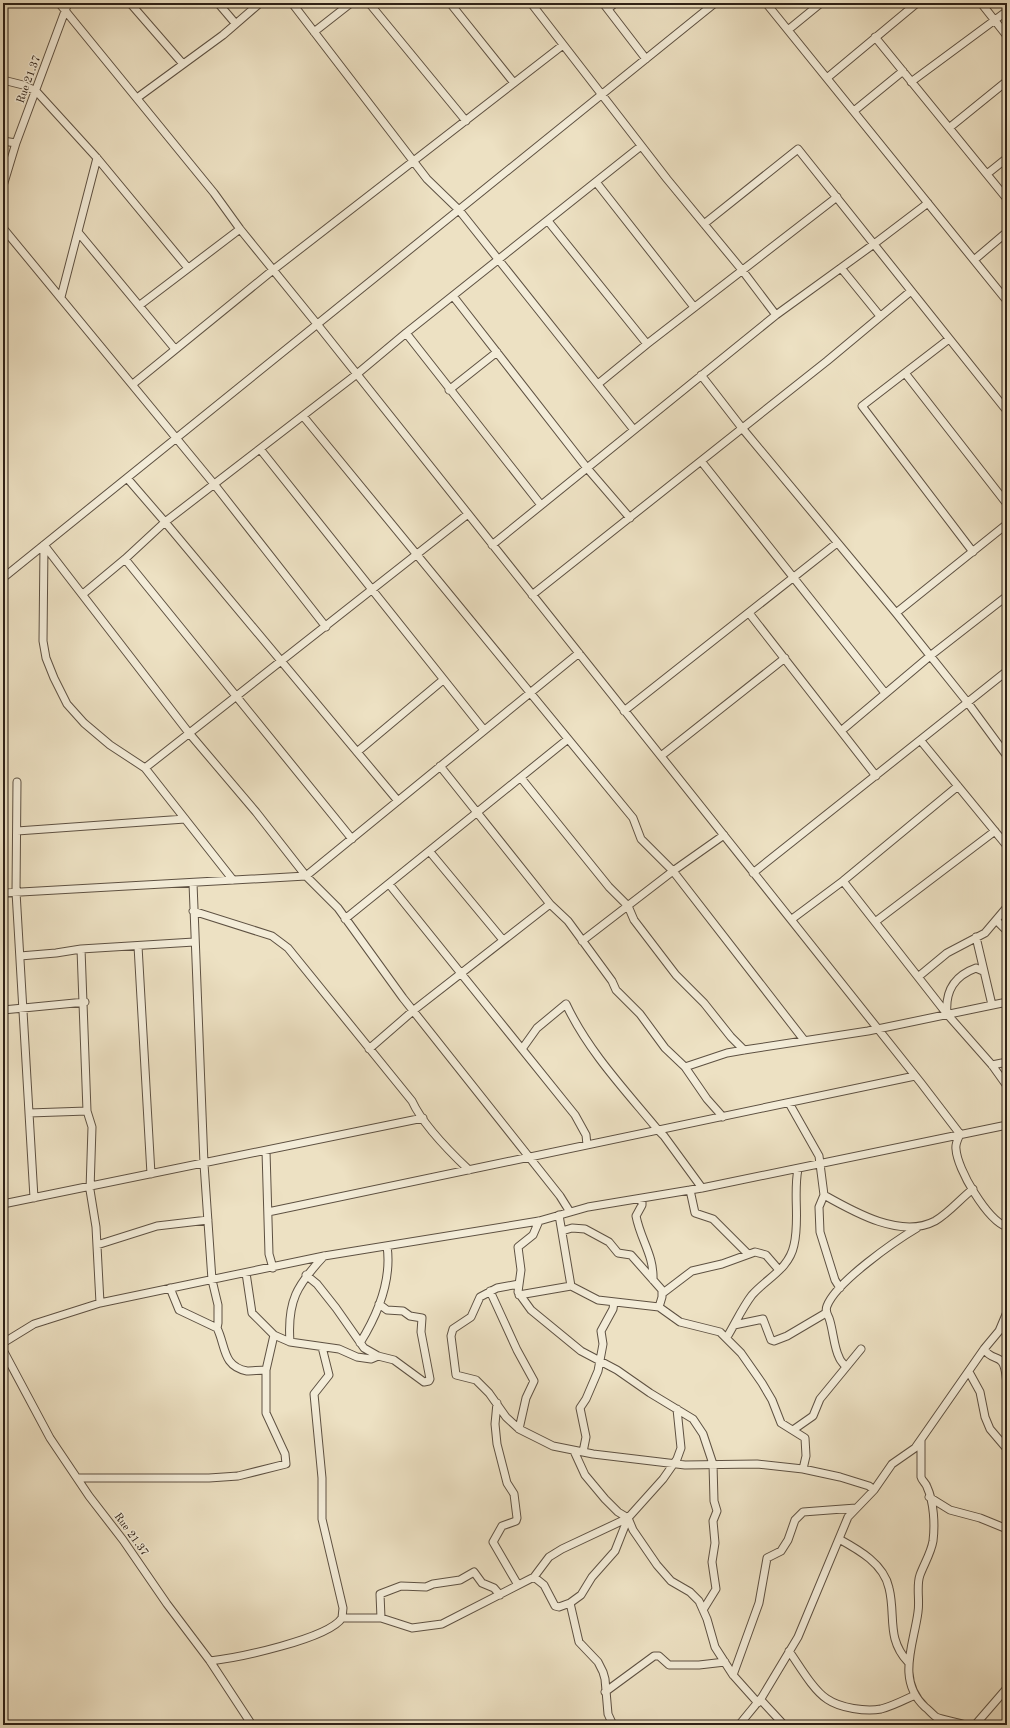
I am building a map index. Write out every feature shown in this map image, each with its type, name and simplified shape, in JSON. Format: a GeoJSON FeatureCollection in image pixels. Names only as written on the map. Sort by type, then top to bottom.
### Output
{"type":"FeatureCollection","features":[{"type":"Feature","properties":{"kind":"street"},"geometry":{"type":"LineString","coordinates":[[59,3],[66,7],[214,193],[240,229],[624,711],[792,919],[960,1134]]}},
{"type":"Feature","properties":{"kind":"street"},"geometry":{"type":"LineString","coordinates":[[130,3],[183,64]]}},
{"type":"Feature","properties":{"kind":"street"},"geometry":{"type":"LineString","coordinates":[[218,3],[235,23]]}},
{"type":"Feature","properties":{"kind":"street"},"geometry":{"type":"LineString","coordinates":[[137,98],[223,35],[235,23],[260,3]]}},
{"type":"Feature","properties":{"kind":"street"},"geometry":{"type":"LineString","coordinates":[[292,3],[427,179],[459,210],[634,430]]}},
{"type":"Feature","properties":{"kind":"street"},"geometry":{"type":"LineString","coordinates":[[314,32],[351,3]]}},
{"type":"Feature","properties":{"kind":"street"},"geometry":{"type":"LineString","coordinates":[[369,3],[466,121]]}},
{"type":"Feature","properties":{"kind":"street"},"geometry":{"type":"LineString","coordinates":[[450,3],[514,83]]}},
{"type":"Feature","properties":{"kind":"street"},"geometry":{"type":"LineString","coordinates":[[531,3],[641,146],[742,270],[776,315]]}},
{"type":"Feature","properties":{"kind":"street"},"geometry":{"type":"LineString","coordinates":[[615,3],[605,6],[646,59]]}},
{"type":"Feature","properties":{"kind":"street"},"geometry":{"type":"LineString","coordinates":[[3,578],[715,3]]}},
{"type":"Feature","properties":{"kind":"street"},"geometry":{"type":"LineString","coordinates":[[766,3],[1007,301]]}},
{"type":"Feature","properties":{"kind":"street"},"geometry":{"type":"LineString","coordinates":[[788,30],[821,3]]}},
{"type":"Feature","properties":{"kind":"street"},"geometry":{"type":"LineString","coordinates":[[827,78],[917,3]]}},
{"type":"Feature","properties":{"kind":"street"},"geometry":{"type":"LineString","coordinates":[[981,3],[1007,36]]}},
{"type":"Feature","properties":{"kind":"street","name":"Rue 21.37"},"geometry":{"type":"LineString","coordinates":[[3,186],[16,143],[66,7]]}},
{"type":"Feature","properties":{"kind":"street"},"geometry":{"type":"LineString","coordinates":[[911,82],[1007,11]]}},
{"type":"Feature","properties":{"kind":"street"},"geometry":{"type":"LineString","coordinates":[[875,37],[1007,199]]}},
{"type":"Feature","properties":{"kind":"street"},"geometry":{"type":"LineString","coordinates":[[133,384],[273,270],[563,45]]}},
{"type":"Feature","properties":{"kind":"street"},"geometry":{"type":"LineString","coordinates":[[854,111],[903,71]]}},
{"type":"Feature","properties":{"kind":"street"},"geometry":{"type":"LineString","coordinates":[[3,80],[23,85],[36,91],[97,158],[188,268]]}},
{"type":"Feature","properties":{"kind":"street"},"geometry":{"type":"LineString","coordinates":[[949,128],[1007,81]]}},
{"type":"Feature","properties":{"kind":"street"},"geometry":{"type":"LineString","coordinates":[[3,141],[16,143]]}},
{"type":"Feature","properties":{"kind":"street"},"geometry":{"type":"LineString","coordinates":[[83,594],[125,559],[165,522],[303,416],[641,146]]}},
{"type":"Feature","properties":{"kind":"street"},"geometry":{"type":"LineString","coordinates":[[704,224],[798,149],[1007,411]]}},
{"type":"Feature","properties":{"kind":"street"},"geometry":{"type":"LineString","coordinates":[[61,297],[97,158]]}},
{"type":"Feature","properties":{"kind":"street"},"geometry":{"type":"LineString","coordinates":[[987,174],[1007,158]]}},
{"type":"Feature","properties":{"kind":"street"},"geometry":{"type":"LineString","coordinates":[[596,182],[694,307]]}},
{"type":"Feature","properties":{"kind":"street"},"geometry":{"type":"LineString","coordinates":[[598,384],[694,307],[836,197]]}},
{"type":"Feature","properties":{"kind":"street"},"geometry":{"type":"LineString","coordinates":[[492,545],[776,315],[928,203]]}},
{"type":"Feature","properties":{"kind":"street"},"geometry":{"type":"LineString","coordinates":[[548,221],[647,344]]}},
{"type":"Feature","properties":{"kind":"street"},"geometry":{"type":"LineString","coordinates":[[3,228],[214,484],[326,627]]}},
{"type":"Feature","properties":{"kind":"street"},"geometry":{"type":"LineString","coordinates":[[140,305],[240,229]]}},
{"type":"Feature","properties":{"kind":"street"},"geometry":{"type":"LineString","coordinates":[[78,232],[175,349]]}},
{"type":"Feature","properties":{"kind":"street"},"geometry":{"type":"LineString","coordinates":[[974,260],[1007,232]]}},
{"type":"Feature","properties":{"kind":"street"},"geometry":{"type":"LineString","coordinates":[[841,268],[880,316]]}},
{"type":"Feature","properties":{"kind":"street"},"geometry":{"type":"LineString","coordinates":[[532,595],[630,518],[911,291]]}},
{"type":"Feature","properties":{"kind":"street"},"geometry":{"type":"LineString","coordinates":[[453,296],[587,468],[630,518]]}},
{"type":"Feature","properties":{"kind":"street"},"geometry":{"type":"LineString","coordinates":[[406,333],[449,390],[541,505]]}},
{"type":"Feature","properties":{"kind":"street"},"geometry":{"type":"LineString","coordinates":[[949,339],[862,406],[973,552]]}},
{"type":"Feature","properties":{"kind":"street"},"geometry":{"type":"LineString","coordinates":[[449,390],[497,352]]}},
{"type":"Feature","properties":{"kind":"street"},"geometry":{"type":"LineString","coordinates":[[906,373],[1007,504]]}},
{"type":"Feature","properties":{"kind":"street"},"geometry":{"type":"LineString","coordinates":[[701,376],[742,428],[896,613],[968,703],[1007,756]]}},
{"type":"Feature","properties":{"kind":"street"},"geometry":{"type":"LineString","coordinates":[[303,416],[633,818],[641,839],[673,871],[804,1040]]}},
{"type":"Feature","properties":{"kind":"street"},"geometry":{"type":"LineString","coordinates":[[260,448],[484,730]]}},
{"type":"Feature","properties":{"kind":"street"},"geometry":{"type":"LineString","coordinates":[[701,461],[885,693]]}},
{"type":"Feature","properties":{"kind":"street"},"geometry":{"type":"LineString","coordinates":[[127,478],[398,801]]}},
{"type":"Feature","properties":{"kind":"street"},"geometry":{"type":"LineString","coordinates":[[145,768],[418,555],[468,514]]}},
{"type":"Feature","properties":{"kind":"street"},"geometry":{"type":"LineString","coordinates":[[896,613],[1007,524]]}},
{"type":"Feature","properties":{"kind":"street"},"geometry":{"type":"LineString","coordinates":[[624,711],[837,543]]}},
{"type":"Feature","properties":{"kind":"street"},"geometry":{"type":"LineString","coordinates":[[44,545],[190,733],[256,812],[306,876],[338,908],[414,1010],[560,1196],[570,1212]]}},
{"type":"Feature","properties":{"kind":"street"},"geometry":{"type":"LineString","coordinates":[[44,545],[43,641],[46,658],[67,704],[84,723],[110,745],[145,768],[233,880]]}},
{"type":"Feature","properties":{"kind":"street"},"geometry":{"type":"LineString","coordinates":[[125,559],[352,838]]}},
{"type":"Feature","properties":{"kind":"street"},"geometry":{"type":"LineString","coordinates":[[841,731],[930,656],[1007,596]]}},
{"type":"Feature","properties":{"kind":"street"},"geometry":{"type":"LineString","coordinates":[[749,613],[876,776]]}},
{"type":"Feature","properties":{"kind":"street"},"geometry":{"type":"LineString","coordinates":[[3,893],[306,876],[579,653]]}},
{"type":"Feature","properties":{"kind":"street"},"geometry":{"type":"LineString","coordinates":[[661,756],[785,658]]}},
{"type":"Feature","properties":{"kind":"street"},"geometry":{"type":"LineString","coordinates":[[754,873],[1007,671]]}},
{"type":"Feature","properties":{"kind":"street"},"geometry":{"type":"LineString","coordinates":[[357,752],[443,680]]}},
{"type":"Feature","properties":{"kind":"street"},"geometry":{"type":"LineString","coordinates":[[345,919],[568,740]]}},
{"type":"Feature","properties":{"kind":"street"},"geometry":{"type":"LineString","coordinates":[[921,741],[1007,846]]}},
{"type":"Feature","properties":{"kind":"street"},"geometry":{"type":"LineString","coordinates":[[440,766],[550,904],[568,921],[612,981],[616,990],[640,1014],[665,1048],[685,1067],[707,1100],[723,1116]]}},
{"type":"Feature","properties":{"kind":"street"},"geometry":{"type":"LineString","coordinates":[[521,778],[609,887],[628,906],[634,920],[676,975],[704,1003],[731,1037],[744,1050]]}},
{"type":"Feature","properties":{"kind":"street"},"geometry":{"type":"LineString","coordinates":[[17,782],[16,892],[34,1198]]}},
{"type":"Feature","properties":{"kind":"street"},"geometry":{"type":"LineString","coordinates":[[792,919],[844,881],[958,786]]}},
{"type":"Feature","properties":{"kind":"street"},"geometry":{"type":"LineString","coordinates":[[17,831],[185,819]]}},
{"type":"Feature","properties":{"kind":"street"},"geometry":{"type":"LineString","coordinates":[[875,922],[995,831]]}},
{"type":"Feature","properties":{"kind":"street"},"geometry":{"type":"LineString","coordinates":[[582,941],[673,871],[724,835]]}},
{"type":"Feature","properties":{"kind":"street"},"geometry":{"type":"LineString","coordinates":[[430,852],[503,940]]}},
{"type":"Feature","properties":{"kind":"street"},"geometry":{"type":"LineString","coordinates":[[844,881],[947,1014],[992,1065],[1007,1086]]}},
{"type":"Feature","properties":{"kind":"street"},"geometry":{"type":"LineString","coordinates":[[193,883],[194,942],[204,1164],[212,1280],[218,1305],[218,1323],[216,1328]]}},
{"type":"Feature","properties":{"kind":"street"},"geometry":{"type":"LineString","coordinates":[[389,884],[575,1114],[586,1135],[587,1145]]}},
{"type":"Feature","properties":{"kind":"street"},"geometry":{"type":"LineString","coordinates":[[369,1049],[414,1010],[550,904]]}},
{"type":"Feature","properties":{"kind":"street"},"geometry":{"type":"LineString","coordinates":[[918,977],[947,953],[985,933],[997,921],[1007,907]]}},
{"type":"Feature","properties":{"kind":"street"},"geometry":{"type":"LineString","coordinates":[[193,911],[272,936],[288,948],[412,1101],[423,1118],[450,1152],[469,1170]]}},
{"type":"Feature","properties":{"kind":"street"},"geometry":{"type":"LineString","coordinates":[[997,921],[1007,931]]}},
{"type":"Feature","properties":{"kind":"street"},"geometry":{"type":"LineString","coordinates":[[976,937],[992,1005]]}},
{"type":"Feature","properties":{"kind":"street"},"geometry":{"type":"LineString","coordinates":[[20,956],[81,949],[194,942]]}},
{"type":"Feature","properties":{"kind":"street"},"geometry":{"type":"LineString","coordinates":[[138,946],[151,1174]]}},
{"type":"Feature","properties":{"kind":"street"},"geometry":{"type":"LineString","coordinates":[[81,949],[85,1002],[87,1111],[92,1127],[90,1186],[97,1245],[100,1302]]}},
{"type":"Feature","properties":{"kind":"street"},"geometry":{"type":"LineString","coordinates":[[947,1014],[945,1000],[957,977],[976,968],[983,971]]}},
{"type":"Feature","properties":{"kind":"street"},"geometry":{"type":"LineString","coordinates":[[3,1010],[85,1002]]}},
{"type":"Feature","properties":{"kind":"street"},"geometry":{"type":"LineString","coordinates":[[685,1067],[727,1053],[877,1028],[1007,1002]]}},
{"type":"Feature","properties":{"kind":"street"},"geometry":{"type":"LineString","coordinates":[[522,1049],[537,1028],[566,1004],[581,1033],[664,1136],[702,1188]]}},
{"type":"Feature","properties":{"kind":"street"},"geometry":{"type":"LineString","coordinates":[[992,1065],[1007,1062]]}},
{"type":"Feature","properties":{"kind":"street"},"geometry":{"type":"LineString","coordinates":[[268,1212],[915,1076]]}},
{"type":"Feature","properties":{"kind":"street"},"geometry":{"type":"LineString","coordinates":[[789,1103],[814,1146],[820,1165],[824,1195],[819,1207],[820,1232],[835,1280],[840,1288]]}},
{"type":"Feature","properties":{"kind":"street"},"geometry":{"type":"LineString","coordinates":[[29,1113],[87,1111]]}},
{"type":"Feature","properties":{"kind":"street"},"geometry":{"type":"LineString","coordinates":[[3,1204],[423,1118]]}},
{"type":"Feature","properties":{"kind":"street"},"geometry":{"type":"LineString","coordinates":[[3,1343],[34,1324],[100,1302],[273,1268],[324,1256],[539,1221],[570,1212],[820,1165],[1007,1125]]}},
{"type":"Feature","properties":{"kind":"street"},"geometry":{"type":"LineString","coordinates":[[960,1134],[956,1151],[961,1168],[972,1189],[990,1213],[1007,1227]]}},
{"type":"Feature","properties":{"kind":"street"},"geometry":{"type":"LineString","coordinates":[[266,1151],[269,1254],[273,1268]]}},
{"type":"Feature","properties":{"kind":"street"},"geometry":{"type":"LineString","coordinates":[[727,1337],[752,1295],[787,1264],[794,1244],[797,1201],[795,1189],[798,1169]]}},
{"type":"Feature","properties":{"kind":"street"},"geometry":{"type":"LineString","coordinates":[[846,1367],[839,1357],[826,1313],[828,1305],[840,1288],[883,1250],[917,1228],[943,1215],[972,1189]]}},
{"type":"Feature","properties":{"kind":"street"},"geometry":{"type":"LineString","coordinates":[[690,1190],[695,1213],[713,1219],[748,1254]]}},
{"type":"Feature","properties":{"kind":"street"},"geometry":{"type":"LineString","coordinates":[[824,1195],[868,1218],[917,1228]]}},
{"type":"Feature","properties":{"kind":"street"},"geometry":{"type":"LineString","coordinates":[[642,1198],[642,1205],[636,1216],[642,1239],[653,1262],[653,1280]]}},
{"type":"Feature","properties":{"kind":"street"},"geometry":{"type":"LineString","coordinates":[[559,1215],[570,1286]]}},
{"type":"Feature","properties":{"kind":"street"},"geometry":{"type":"LineString","coordinates":[[97,1245],[157,1226],[208,1220]]}},
{"type":"Feature","properties":{"kind":"street"},"geometry":{"type":"LineString","coordinates":[[539,1221],[533,1235],[518,1247],[521,1270],[517,1289],[519,1295],[531,1310],[581,1351],[617,1370],[650,1393],[692,1419],[699,1426],[706,1440],[712,1464],[714,1501],[717,1511],[713,1521],[715,1543],[712,1562],[716,1589],[703,1610]]}},
{"type":"Feature","properties":{"kind":"street"},"geometry":{"type":"LineString","coordinates":[[562,1231],[572,1228],[582,1228],[612,1244],[618,1253],[631,1255],[663,1293]]}},
{"type":"Feature","properties":{"kind":"street"},"geometry":{"type":"LineString","coordinates":[[360,1343],[372,1322],[386,1286],[389,1261],[386,1246]]}},
{"type":"Feature","properties":{"kind":"street"},"geometry":{"type":"LineString","coordinates":[[659,1307],[663,1293],[692,1271],[722,1264],[757,1252],[761,1253],[780,1270]]}},
{"type":"Feature","properties":{"kind":"street"},"geometry":{"type":"LineString","coordinates":[[290,1342],[291,1309],[299,1285],[306,1275],[324,1256]]}},
{"type":"Feature","properties":{"kind":"street"},"geometry":{"type":"LineString","coordinates":[[246,1273],[252,1313],[274,1336],[290,1342],[339,1350],[357,1357],[371,1359],[378,1356]]}},
{"type":"Feature","properties":{"kind":"street"},"geometry":{"type":"LineString","coordinates":[[306,1275],[336,1308],[360,1343],[369,1352],[394,1360],[424,1382],[429,1382],[430,1379],[421,1332],[422,1318],[410,1316],[403,1311],[387,1310],[379,1304]]}},
{"type":"Feature","properties":{"kind":"street"},"geometry":{"type":"LineString","coordinates":[[519,1284],[490,1291],[480,1297],[471,1317],[453,1329],[451,1336],[456,1374],[476,1380],[506,1417],[519,1429],[546,1444],[574,1451],[685,1465],[757,1464],[803,1469],[840,1477],[869,1486],[874,1490]]}},
{"type":"Feature","properties":{"kind":"street"},"geometry":{"type":"LineString","coordinates":[[519,1295],[570,1286],[598,1300],[659,1307],[680,1322],[720,1332],[727,1337],[741,1353],[772,1400],[781,1423],[805,1438],[806,1456],[803,1469]]}},
{"type":"Feature","properties":{"kind":"street"},"geometry":{"type":"LineString","coordinates":[[170,1288],[179,1310],[210,1323],[216,1328],[222,1341],[226,1359],[234,1365],[246,1370],[266,1370]]}},
{"type":"Feature","properties":{"kind":"street"},"geometry":{"type":"LineString","coordinates":[[490,1291],[517,1350],[534,1381],[526,1398],[519,1429]]}},
{"type":"Feature","properties":{"kind":"street"},"geometry":{"type":"LineString","coordinates":[[583,1452],[586,1437],[580,1408],[586,1399],[598,1371],[603,1344],[601,1331],[613,1309],[614,1302]]}},
{"type":"Feature","properties":{"kind":"street"},"geometry":{"type":"LineString","coordinates":[[734,1325],[763,1319],[771,1340],[774,1341],[786,1336],[826,1313]]}},
{"type":"Feature","properties":{"kind":"street"},"geometry":{"type":"LineString","coordinates":[[739,1725],[759,1702],[798,1637],[848,1517],[874,1490],[892,1464],[915,1448],[984,1349],[999,1331],[1007,1315]]}},
{"type":"Feature","properties":{"kind":"street"},"geometry":{"type":"LineString","coordinates":[[77,1478],[209,1478],[238,1476],[286,1464],[285,1454],[266,1413],[266,1370],[274,1336]]}},
{"type":"Feature","properties":{"kind":"street"},"geometry":{"type":"LineString","coordinates":[[322,1347],[329,1375],[314,1394],[322,1478],[322,1519],[343,1608],[342,1618]]}},
{"type":"Feature","properties":{"kind":"street"},"geometry":{"type":"LineString","coordinates":[[793,1430],[813,1416],[820,1400],[861,1349]]}},
{"type":"Feature","properties":{"kind":"street"},"geometry":{"type":"LineString","coordinates":[[984,1349],[991,1357],[1000,1360],[1004,1364],[1007,1384]]}},
{"type":"Feature","properties":{"kind":"street","name":"Rue 21.37"},"geometry":{"type":"LineString","coordinates":[[3,1350],[50,1438],[77,1478],[210,1661],[252,1725]]}},
{"type":"Feature","properties":{"kind":"street"},"geometry":{"type":"LineString","coordinates":[[969,1372],[980,1392],[985,1417],[990,1429],[1007,1449]]}},
{"type":"Feature","properties":{"kind":"street"},"geometry":{"type":"LineString","coordinates":[[496,1403],[495,1424],[497,1444],[507,1482],[514,1494],[517,1518],[516,1521],[502,1526],[493,1542],[518,1584]]}},
{"type":"Feature","properties":{"kind":"street"},"geometry":{"type":"LineString","coordinates":[[534,1577],[544,1585],[555,1606],[559,1607],[570,1603],[581,1595],[592,1577],[611,1558],[628,1518],[663,1480],[677,1459],[682,1448],[677,1409]]}},
{"type":"Feature","properties":{"kind":"street"},"geometry":{"type":"LineString","coordinates":[[921,1440],[921,1477],[927,1486],[933,1521],[932,1542],[918,1581],[918,1616],[908,1662],[910,1684],[915,1695],[937,1721],[949,1719],[965,1725]]}},
{"type":"Feature","properties":{"kind":"street"},"geometry":{"type":"LineString","coordinates":[[574,1451],[585,1475],[605,1499],[618,1512],[628,1518],[633,1530],[657,1565],[672,1581],[690,1592],[699,1601],[715,1647],[733,1675],[784,1725]]}},
{"type":"Feature","properties":{"kind":"street"},"geometry":{"type":"LineString","coordinates":[[929,1496],[950,1510],[980,1518],[1007,1528]]}},
{"type":"Feature","properties":{"kind":"street"},"geometry":{"type":"LineString","coordinates":[[733,1675],[759,1603],[767,1558],[781,1551],[795,1520],[803,1512],[856,1508]]}},
{"type":"Feature","properties":{"kind":"street"},"geometry":{"type":"LineString","coordinates":[[210,1661],[253,1654],[324,1632],[342,1618],[382,1618],[409,1628],[437,1626],[534,1577],[545,1562],[554,1554],[628,1518]]}},
{"type":"Feature","properties":{"kind":"street"},"geometry":{"type":"LineString","coordinates":[[839,1539],[859,1550],[881,1571],[889,1587],[895,1643],[901,1655],[908,1662]]}},
{"type":"Feature","properties":{"kind":"street"},"geometry":{"type":"LineString","coordinates":[[382,1618],[379,1598],[380,1594],[401,1586],[426,1587],[433,1584],[456,1581],[474,1572],[482,1583],[494,1588],[500,1595]]}},
{"type":"Feature","properties":{"kind":"street"},"geometry":{"type":"LineString","coordinates":[[570,1603],[579,1642],[598,1662],[603,1672],[608,1714],[613,1725]]}},
{"type":"Feature","properties":{"kind":"street"},"geometry":{"type":"LineString","coordinates":[[789,1651],[819,1692],[827,1699],[838,1704],[852,1708],[880,1709],[915,1695]]}},
{"type":"Feature","properties":{"kind":"street"},"geometry":{"type":"LineString","coordinates":[[605,1692],[654,1656],[659,1656],[669,1665],[690,1666],[725,1662]]}},
{"type":"Feature","properties":{"kind":"street"},"geometry":{"type":"LineString","coordinates":[[975,1725],[1007,1688]]}}]}
